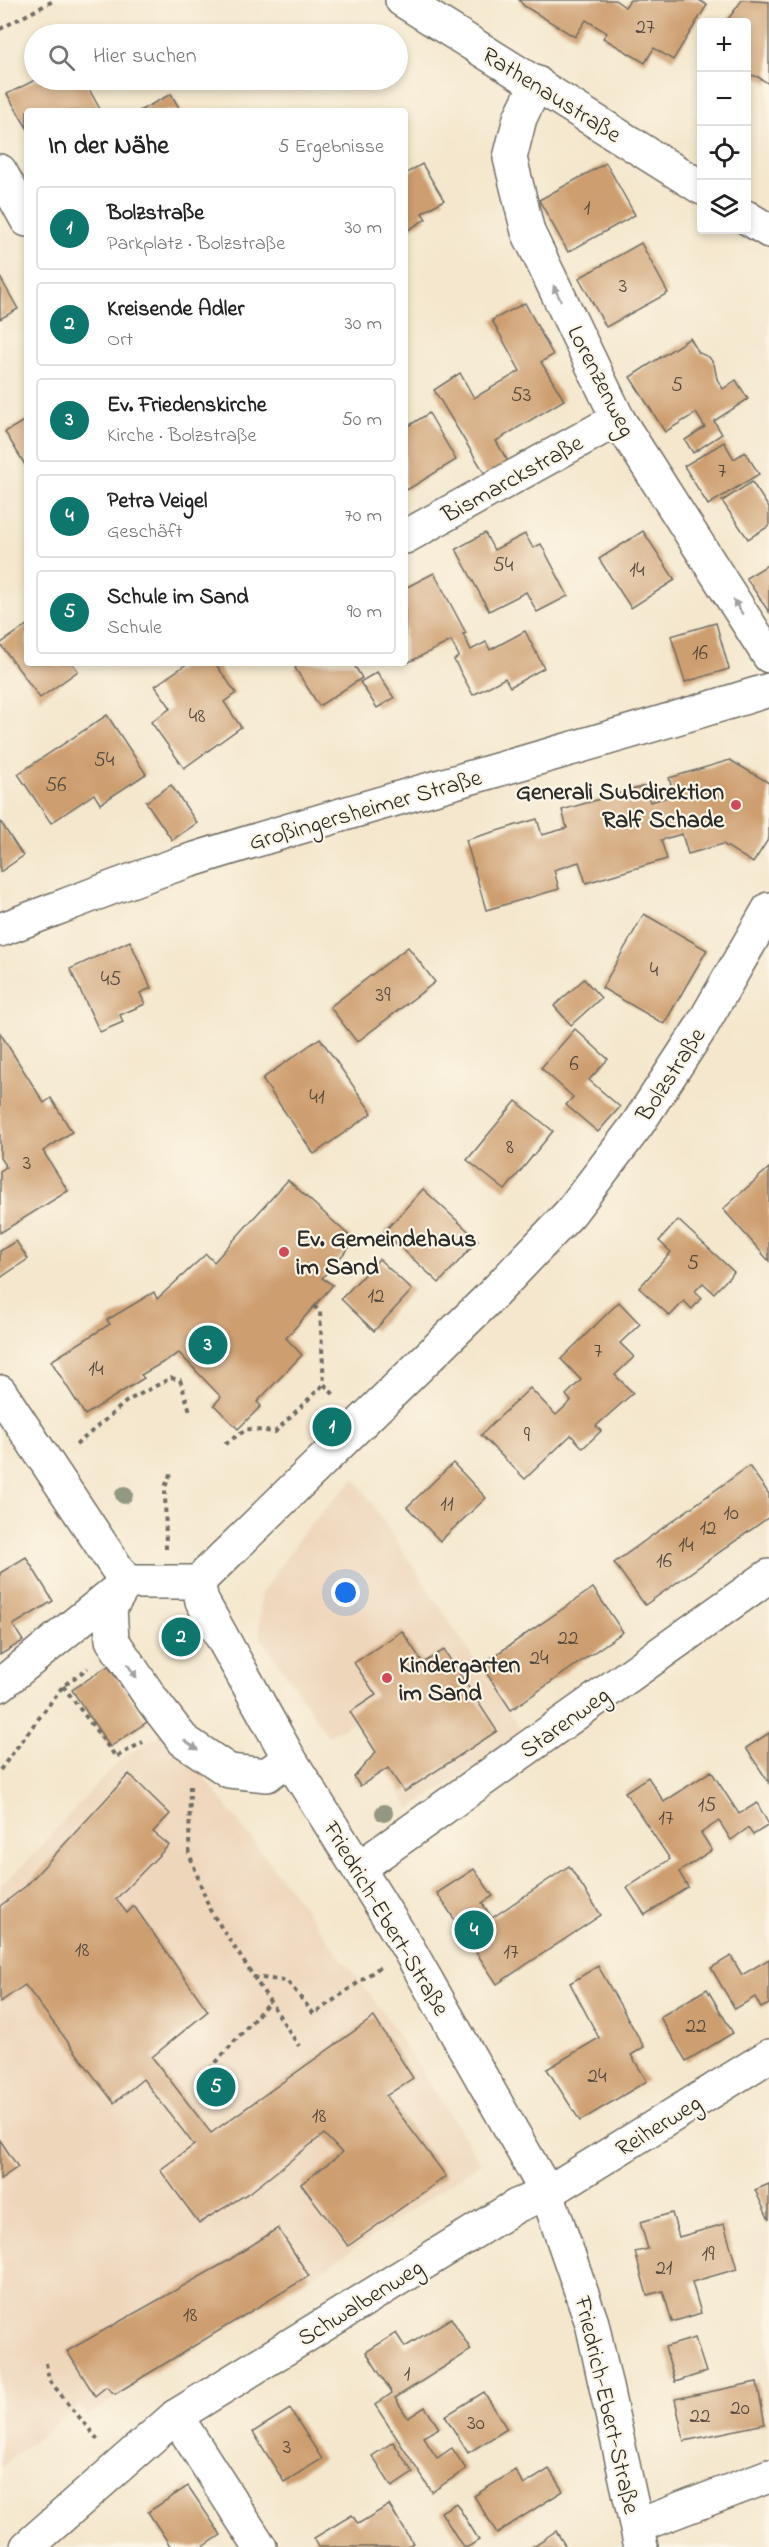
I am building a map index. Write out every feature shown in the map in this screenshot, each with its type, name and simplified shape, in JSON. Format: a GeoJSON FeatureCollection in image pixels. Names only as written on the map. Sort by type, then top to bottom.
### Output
{"type":"FeatureCollection","features":[{"type":"Feature","properties":{"kind":"street","name":"Rathenaustraße"},"geometry":{"type":"LineString","coordinates":[[402,0],[697,185]]}},
{"type":"Feature","properties":{"kind":"street","name":"Lorenzenweg"},"geometry":{"type":"LineString","coordinates":[[537,83],[520,118],[510,158],[528,232],[618,419],[769,656]]}},
{"type":"Feature","properties":{"kind":"street"},"geometry":{"type":"LineString","coordinates":[[0,171],[24,215]]}},
{"type":"Feature","properties":{"kind":"street"},"geometry":{"type":"LineString","coordinates":[[751,220],[769,231]]}},
{"type":"Feature","properties":{"kind":"street","name":"Bismarckstraße"},"geometry":{"type":"LineString","coordinates":[[408,535],[618,419]]}},
{"type":"Feature","properties":{"kind":"street","name":"Großingersheimer Straße"},"geometry":{"type":"LineString","coordinates":[[0,930],[188,862],[370,806],[618,737],[769,690]]}},
{"type":"Feature","properties":{"kind":"street","name":"Bolzstraße"},"geometry":{"type":"LineString","coordinates":[[182,1582],[493,1294],[570,1213],[637,1125],[700,1029],[769,909]]}},
{"type":"Feature","properties":{"kind":"street"},"geometry":{"type":"LineString","coordinates":[[0,1392],[126,1582]]}},
{"type":"Feature","properties":{"kind":"street","name":"Starenweg"},"geometry":{"type":"LineString","coordinates":[[359,1868],[769,1576]]}},
{"type":"Feature","properties":{"kind":"street"},"geometry":{"type":"LineString","coordinates":[[0,1684],[126,1582],[182,1582]]}},
{"type":"Feature","properties":{"kind":"street"},"geometry":{"type":"LineString","coordinates":[[126,1582],[110,1608],[112,1640],[183,1740],[229,1771],[267,1775],[289,1758]]}},
{"type":"Feature","properties":{"kind":"street","name":"Friedrich-Ebert-Straße"},"geometry":{"type":"LineString","coordinates":[[182,1582],[202,1601],[289,1758],[408,1948],[547,2193],[592,2323],[639,2537]]}},
{"type":"Feature","properties":{"kind":"street","name":"Reiherweg"},"geometry":{"type":"LineString","coordinates":[[547,2193],[769,2056]]}},
{"type":"Feature","properties":{"kind":"street","name":"Schwalbenweg"},"geometry":{"type":"LineString","coordinates":[[27,2547],[176,2416],[516,2206],[547,2193]]}},
{"type":"Feature","properties":{"kind":"street"},"geometry":{"type":"LineString","coordinates":[[176,2416],[260,2547]]}},
{"type":"Feature","properties":{"kind":"street"},"geometry":{"type":"LineString","coordinates":[[639,2537],[769,2476]]}},
{"type":"Feature","properties":{"kind":"path"},"geometry":{"type":"LineString","coordinates":[[0,29],[55,0]]}},
{"type":"Feature","properties":{"kind":"path"},"geometry":{"type":"LineString","coordinates":[[314,1306],[320,1312],[324,1384],[336,1398]]}},
{"type":"Feature","properties":{"kind":"path"},"geometry":{"type":"LineString","coordinates":[[51,1467],[127,1401],[171,1378],[180,1380],[190,1411]]}},
{"type":"Feature","properties":{"kind":"path"},"geometry":{"type":"LineString","coordinates":[[225,1444],[247,1429],[275,1432],[324,1384]]}},
{"type":"Feature","properties":{"kind":"path"},"geometry":{"type":"LineString","coordinates":[[171,1472],[165,1487],[182,1582]]}},
{"type":"Feature","properties":{"kind":"path"},"geometry":{"type":"LineString","coordinates":[[0,1770],[63,1686],[96,1663]]}},
{"type":"Feature","properties":{"kind":"path"},"geometry":{"type":"LineString","coordinates":[[63,1686],[116,1757],[147,1740]]}},
{"type":"Feature","properties":{"kind":"path"},"geometry":{"type":"LineString","coordinates":[[190,1777],[189,1853],[210,1910],[299,2046]]}},
{"type":"Feature","properties":{"kind":"path"},"geometry":{"type":"LineString","coordinates":[[252,1977],[287,1981],[314,2014],[408,1948]]}},
{"type":"Feature","properties":{"kind":"path"},"geometry":{"type":"LineString","coordinates":[[198,2083],[269,2002]]}},
{"type":"Feature","properties":{"kind":"path"},"geometry":{"type":"LineString","coordinates":[[46,2363],[49,2380],[119,2467]]}},
{"type":"Feature","properties":{"kind":"shaded area","name":"Kindergarten im Sand"},"geometry":{"type":"Polygon","coordinates":[[[355,1478],[524,1735],[410,1809],[354,1722],[328,1736],[259,1634],[261,1594],[305,1530],[355,1478]]]}},
{"type":"Feature","properties":{"kind":"shaded area"},"geometry":{"type":"Polygon","coordinates":[[[168,1729],[383,2012],[481,2163],[312,2277],[88,2415],[80,2405],[0,2467],[0,1884],[17,1872],[119,1761],[168,1729]]]}},
{"type":"Feature","properties":{"kind":"building"},"geometry":{"type":"Polygon","coordinates":[[[519,0],[615,0],[625,7],[630,0],[699,0],[707,5],[673,60],[654,48],[645,63],[603,38],[607,33],[586,20],[575,37],[524,6],[519,0]]]}},
{"type":"Feature","properties":{"kind":"building"},"geometry":{"type":"Polygon","coordinates":[[[742,0],[769,2],[769,84],[751,75],[751,18],[729,18],[742,0]]]}},
{"type":"Feature","properties":{"kind":"building"},"geometry":{"type":"Polygon","coordinates":[[[24,86],[24,90],[89,90],[99,108],[24,108],[24,123],[7,94],[24,86]]]}},
{"type":"Feature","properties":{"kind":"building"},"geometry":{"type":"Polygon","coordinates":[[[171,94],[179,108],[145,108],[171,94]]]}},
{"type":"Feature","properties":{"kind":"building"},"geometry":{"type":"Polygon","coordinates":[[[606,163],[635,215],[568,252],[539,200],[606,163]]]}},
{"type":"Feature","properties":{"kind":"building"},"geometry":{"type":"Polygon","coordinates":[[[422,164],[444,200],[422,213],[426,219],[408,230],[408,172],[422,164]]]}},
{"type":"Feature","properties":{"kind":"building"},"geometry":{"type":"Polygon","coordinates":[[[641,243],[668,293],[606,327],[579,278],[641,243]]]}},
{"type":"Feature","properties":{"kind":"building"},"geometry":{"type":"Polygon","coordinates":[[[0,277],[18,309],[0,319],[0,277]]]}},
{"type":"Feature","properties":{"kind":"building"},"geometry":{"type":"Polygon","coordinates":[[[525,303],[553,355],[541,362],[564,400],[496,441],[510,465],[488,479],[434,390],[460,373],[474,398],[520,371],[492,320],[525,303]]]}},
{"type":"Feature","properties":{"kind":"building"},"geometry":{"type":"Polygon","coordinates":[[[690,338],[699,353],[709,357],[714,364],[717,379],[723,389],[736,380],[748,399],[714,421],[722,434],[693,453],[685,440],[705,427],[696,413],[665,432],[630,377],[690,338]]]}},
{"type":"Feature","properties":{"kind":"building"},"geometry":{"type":"Polygon","coordinates":[[[429,413],[456,460],[408,489],[408,426],[429,413]]]}},
{"type":"Feature","properties":{"kind":"building"},"geometry":{"type":"Polygon","coordinates":[[[24,421],[24,463],[5,432],[24,421]]]}},
{"type":"Feature","properties":{"kind":"building"},"geometry":{"type":"Polygon","coordinates":[[[724,442],[734,459],[745,452],[759,474],[708,505],[684,466],[724,442]]]}},
{"type":"Feature","properties":{"kind":"building"},"geometry":{"type":"Polygon","coordinates":[[[752,482],[769,508],[769,526],[748,539],[722,501],[752,482]]]}},
{"type":"Feature","properties":{"kind":"building"},"geometry":{"type":"Polygon","coordinates":[[[643,531],[675,580],[631,608],[599,559],[643,531]]]}},
{"type":"Feature","properties":{"kind":"building"},"geometry":{"type":"Polygon","coordinates":[[[485,533],[494,550],[525,534],[533,548],[541,544],[568,596],[537,612],[526,592],[489,611],[456,549],[485,533]]]}},
{"type":"Feature","properties":{"kind":"building"},"geometry":{"type":"Polygon","coordinates":[[[769,564],[769,612],[746,578],[769,564]]]}},
{"type":"Feature","properties":{"kind":"building"},"geometry":{"type":"Polygon","coordinates":[[[434,573],[466,633],[463,634],[471,650],[486,642],[490,650],[525,631],[544,668],[510,687],[505,678],[473,695],[454,660],[459,656],[451,641],[408,662],[408,586],[434,573]]]}},
{"type":"Feature","properties":{"kind":"building"},"geometry":{"type":"Polygon","coordinates":[[[716,623],[729,669],[685,682],[671,636],[716,623]]]}},
{"type":"Feature","properties":{"kind":"building"},"geometry":{"type":"Polygon","coordinates":[[[24,627],[24,666],[74,666],[78,671],[40,698],[0,644],[24,627]]]}},
{"type":"Feature","properties":{"kind":"building"},"geometry":{"type":"Polygon","coordinates":[[[184,666],[217,666],[236,693],[224,702],[241,727],[184,768],[151,722],[171,708],[155,686],[184,666]]]}},
{"type":"Feature","properties":{"kind":"building"},"geometry":{"type":"Polygon","coordinates":[[[298,666],[355,666],[362,678],[319,706],[295,668],[298,666]]]}},
{"type":"Feature","properties":{"kind":"building"},"geometry":{"type":"Polygon","coordinates":[[[377,672],[394,698],[377,708],[360,682],[377,672]]]}},
{"type":"Feature","properties":{"kind":"building"},"geometry":{"type":"Polygon","coordinates":[[[107,715],[146,774],[100,804],[94,794],[51,823],[18,774],[107,715]]]}},
{"type":"Feature","properties":{"kind":"building"},"geometry":{"type":"Polygon","coordinates":[[[730,760],[769,783],[769,838],[753,863],[723,844],[688,854],[682,834],[661,840],[667,859],[586,883],[579,862],[554,870],[559,889],[486,910],[466,840],[537,819],[542,835],[567,828],[562,810],[645,786],[650,802],[674,795],[669,778],[730,760]]]}},
{"type":"Feature","properties":{"kind":"building"},"geometry":{"type":"Polygon","coordinates":[[[171,785],[197,823],[172,840],[146,802],[171,785]]]}},
{"type":"Feature","properties":{"kind":"building"},"geometry":{"type":"Polygon","coordinates":[[[0,821],[23,856],[0,872],[0,821]]]}},
{"type":"Feature","properties":{"kind":"building"},"geometry":{"type":"Polygon","coordinates":[[[644,914],[707,950],[664,1024],[602,988],[644,914]]]}},
{"type":"Feature","properties":{"kind":"building"},"geometry":{"type":"Polygon","coordinates":[[[130,941],[151,988],[140,993],[145,1004],[120,1015],[123,1022],[100,1032],[70,969],[130,941]]]}},
{"type":"Feature","properties":{"kind":"building"},"geometry":{"type":"Polygon","coordinates":[[[408,947],[435,982],[357,1042],[330,1007],[408,947]]]}},
{"type":"Feature","properties":{"kind":"building"},"geometry":{"type":"Polygon","coordinates":[[[584,979],[601,998],[571,1025],[554,1006],[584,979]]]}},
{"type":"Feature","properties":{"kind":"building"},"geometry":{"type":"Polygon","coordinates":[[[575,1029],[608,1059],[589,1080],[620,1107],[598,1132],[566,1105],[573,1097],[541,1068],[575,1029]]]}},
{"type":"Feature","properties":{"kind":"building"},"geometry":{"type":"Polygon","coordinates":[[[0,1033],[44,1103],[51,1098],[72,1132],[43,1151],[68,1191],[0,1233],[0,1171],[6,1167],[0,1158],[0,1033]]]}},
{"type":"Feature","properties":{"kind":"building"},"geometry":{"type":"Polygon","coordinates":[[[320,1038],[372,1113],[314,1154],[262,1079],[320,1038]]]}},
{"type":"Feature","properties":{"kind":"building"},"geometry":{"type":"Polygon","coordinates":[[[516,1101],[553,1131],[505,1190],[467,1160],[516,1101]]]}},
{"type":"Feature","properties":{"kind":"building"},"geometry":{"type":"Polygon","coordinates":[[[769,1168],[769,1261],[723,1209],[769,1168]]]}},
{"type":"Feature","properties":{"kind":"building"},"geometry":{"type":"Polygon","coordinates":[[[288,1180],[355,1241],[322,1278],[333,1285],[286,1338],[302,1355],[257,1402],[261,1406],[238,1429],[214,1405],[221,1397],[179,1353],[141,1375],[144,1378],[85,1415],[51,1361],[110,1324],[107,1320],[154,1292],[157,1299],[206,1254],[214,1262],[288,1180]]]}},
{"type":"Feature","properties":{"kind":"building"},"geometry":{"type":"Polygon","coordinates":[[[423,1189],[478,1240],[439,1283],[384,1232],[423,1189]]]}},
{"type":"Feature","properties":{"kind":"building"},"geometry":{"type":"Polygon","coordinates":[[[678,1220],[734,1272],[714,1293],[703,1283],[695,1291],[702,1298],[692,1309],[684,1301],[670,1316],[639,1288],[671,1252],[659,1241],[678,1220]]]}},
{"type":"Feature","properties":{"kind":"building"},"geometry":{"type":"Polygon","coordinates":[[[16,1241],[28,1259],[0,1278],[0,1251],[16,1241]]]}},
{"type":"Feature","properties":{"kind":"building"},"geometry":{"type":"Polygon","coordinates":[[[379,1259],[412,1290],[374,1331],[341,1299],[379,1259]]]}},
{"type":"Feature","properties":{"kind":"building"},"geometry":{"type":"Polygon","coordinates":[[[619,1302],[640,1324],[620,1343],[634,1357],[615,1375],[633,1393],[596,1426],[601,1431],[583,1448],[571,1435],[525,1479],[481,1435],[530,1388],[556,1415],[571,1401],[566,1395],[581,1380],[561,1359],[619,1302]]]}},
{"type":"Feature","properties":{"kind":"building"},"geometry":{"type":"Polygon","coordinates":[[[453,1463],[486,1498],[440,1541],[407,1507],[453,1463]]]}},
{"type":"Feature","properties":{"kind":"building"},"geometry":{"type":"Polygon","coordinates":[[[749,1466],[769,1494],[769,1517],[645,1605],[614,1563],[749,1466]]]}},
{"type":"Feature","properties":{"kind":"building"},"geometry":{"type":"Polygon","coordinates":[[[26,1557],[53,1601],[13,1625],[23,1641],[0,1655],[0,1573],[26,1557]]]}},
{"type":"Feature","properties":{"kind":"building"},"geometry":{"type":"Polygon","coordinates":[[[593,1588],[623,1632],[511,1710],[481,1665],[593,1588]]]}},
{"type":"Feature","properties":{"kind":"building","name":"Kindergarten im Sand"},"geometry":{"type":"Polygon","coordinates":[[[402,1631],[423,1663],[444,1650],[497,1731],[404,1792],[388,1768],[360,1786],[354,1777],[376,1752],[350,1712],[376,1695],[354,1663],[402,1631]]]}},
{"type":"Feature","properties":{"kind":"building"},"geometry":{"type":"Polygon","coordinates":[[[108,1666],[147,1722],[110,1747],[72,1690],[108,1666]]]}},
{"type":"Feature","properties":{"kind":"building"},"geometry":{"type":"Polygon","coordinates":[[[769,1733],[769,1783],[746,1748],[769,1733]]]}},
{"type":"Feature","properties":{"kind":"building"},"geometry":{"type":"Polygon","coordinates":[[[711,1771],[739,1814],[757,1803],[769,1825],[753,1835],[748,1828],[731,1840],[719,1821],[701,1833],[712,1850],[679,1872],[688,1887],[645,1915],[627,1888],[670,1859],[625,1792],[648,1777],[664,1802],[711,1771]]]}},
{"type":"Feature","properties":{"kind":"building"},"geometry":{"type":"Polygon","coordinates":[[[129,1774],[170,1814],[153,1832],[169,1845],[116,1899],[127,1913],[134,1906],[208,2011],[152,2057],[211,2133],[374,2017],[413,2078],[386,2096],[446,2176],[348,2246],[301,2184],[342,2153],[324,2134],[252,2191],[199,2223],[160,2170],[194,2145],[143,2079],[114,2103],[25,1985],[0,2002],[0,1906],[26,1886],[129,1774]]]}},
{"type":"Feature","properties":{"kind":"building"},"geometry":{"type":"Polygon","coordinates":[[[569,1866],[601,1915],[497,1984],[437,1893],[474,1869],[493,1896],[482,1903],[492,1918],[569,1866]]]}},
{"type":"Feature","properties":{"kind":"building"},"geometry":{"type":"Polygon","coordinates":[[[731,1956],[742,1975],[769,1959],[769,2004],[761,2008],[755,1997],[735,2009],[711,1968],[731,1956]]]}},
{"type":"Feature","properties":{"kind":"building"},"geometry":{"type":"Polygon","coordinates":[[[598,1966],[644,2047],[631,2055],[647,2081],[580,2121],[547,2069],[599,2038],[570,1983],[598,1966]]]}},
{"type":"Feature","properties":{"kind":"building"},"geometry":{"type":"Polygon","coordinates":[[[707,1989],[733,2033],[686,2061],[660,2017],[707,1989]]]}},
{"type":"Feature","properties":{"kind":"building"},"geometry":{"type":"Polygon","coordinates":[[[0,2140],[18,2167],[0,2179],[0,2140]]]}},
{"type":"Feature","properties":{"kind":"building"},"geometry":{"type":"Polygon","coordinates":[[[769,2184],[769,2220],[755,2190],[769,2184]]]}},
{"type":"Feature","properties":{"kind":"building"},"geometry":{"type":"Polygon","coordinates":[[[672,2213],[679,2237],[724,2224],[737,2269],[692,2282],[701,2313],[672,2322],[663,2291],[647,2295],[635,2252],[648,2249],[640,2222],[672,2213]]]}},
{"type":"Feature","properties":{"kind":"building"},"geometry":{"type":"Polygon","coordinates":[[[278,2228],[309,2276],[115,2394],[106,2387],[95,2396],[67,2351],[226,2262],[278,2228]]]}},
{"type":"Feature","properties":{"kind":"building"},"geometry":{"type":"Polygon","coordinates":[[[451,2318],[471,2350],[395,2398],[408,2418],[425,2407],[439,2428],[423,2437],[437,2458],[452,2448],[466,2469],[432,2492],[375,2405],[392,2393],[366,2352],[396,2333],[405,2347],[451,2318]]]}},
{"type":"Feature","properties":{"kind":"building"},"geometry":{"type":"Polygon","coordinates":[[[695,2338],[706,2372],[675,2382],[665,2347],[695,2338]]]}},
{"type":"Feature","properties":{"kind":"building"},"geometry":{"type":"Polygon","coordinates":[[[757,2382],[765,2424],[684,2441],[675,2399],[757,2382]]]}},
{"type":"Feature","properties":{"kind":"building"},"geometry":{"type":"Polygon","coordinates":[[[484,2392],[507,2429],[468,2453],[445,2416],[484,2392]]]}},
{"type":"Feature","properties":{"kind":"building"},"geometry":{"type":"Polygon","coordinates":[[[290,2409],[322,2459],[284,2482],[253,2432],[290,2409]]]}},
{"type":"Feature","properties":{"kind":"building"},"geometry":{"type":"Polygon","coordinates":[[[393,2442],[413,2473],[392,2487],[372,2456],[393,2442]]]}},
{"type":"Feature","properties":{"kind":"building"},"geometry":{"type":"Polygon","coordinates":[[[549,2469],[563,2491],[497,2533],[474,2496],[515,2470],[524,2485],[549,2469]]]}},
{"type":"Feature","properties":{"kind":"building"},"geometry":{"type":"Polygon","coordinates":[[[188,2486],[221,2535],[203,2547],[171,2547],[148,2512],[188,2486]]]}},
{"type":"Feature","properties":{"kind":"building"},"geometry":{"type":"Polygon","coordinates":[[[456,2503],[479,2540],[468,2547],[463,2547],[441,2512],[456,2503]]]}},
{"type":"Feature","properties":{"kind":"building"},"geometry":{"type":"Polygon","coordinates":[[[389,2505],[413,2543],[406,2547],[319,2547],[314,2538],[352,2515],[358,2524],[389,2505]]]}},
{"type":"Feature","properties":{"kind":"building"},"geometry":{"type":"Polygon","coordinates":[[[556,2531],[566,2547],[532,2547],[556,2531]]]}},
{"type":"Feature","properties":{"kind":"place","name":"Generali Subdirektion Ralf Schade"},"geometry":{"type":"Point","coordinates":[736,805]}},
{"type":"Feature","properties":{"kind":"place","name":"Ev. Gemeindehaus im Sand"},"geometry":{"type":"Point","coordinates":[284,1252]}},
{"type":"Feature","properties":{"kind":"place","name":"Ev. Friedenskirche"},"geometry":{"type":"Point","coordinates":[208,1345]}},
{"type":"Feature","properties":{"kind":"place","name":"Bolzstraße"},"geometry":{"type":"Point","coordinates":[332,1427]}},
{"type":"Feature","properties":{"kind":"place","name":"Kreisende Adler"},"geometry":{"type":"Point","coordinates":[181,1637]}},
{"type":"Feature","properties":{"kind":"place","name":"Kindergarten im Sand"},"geometry":{"type":"Point","coordinates":[387,1678]}},
{"type":"Feature","properties":{"kind":"place","name":"Petra Veigel"},"geometry":{"type":"Point","coordinates":[474,1930]}},
{"type":"Feature","properties":{"kind":"place","name":"Schule im Sand"},"geometry":{"type":"Point","coordinates":[216,2087]}}]}
